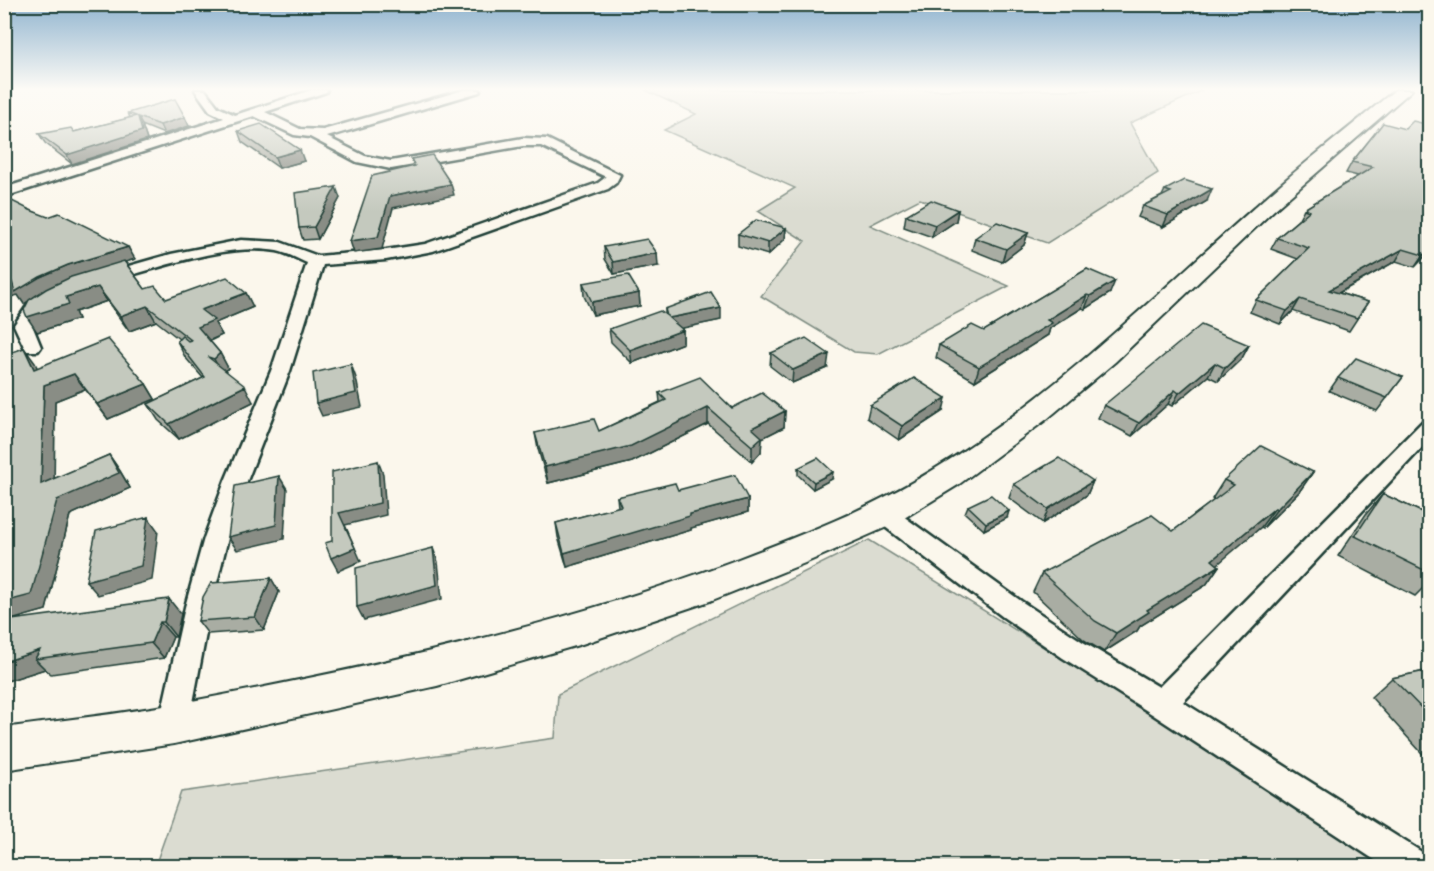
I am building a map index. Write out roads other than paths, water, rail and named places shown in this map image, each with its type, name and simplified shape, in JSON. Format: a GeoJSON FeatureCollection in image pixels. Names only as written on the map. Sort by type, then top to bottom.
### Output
{"type":"FeatureCollection","features":[{"type":"Feature","properties":{"kind":"main road"},"geometry":{"type":"LineString","coordinates":[[4,748],[174,724],[437,668],[582,628],[697,590],[793,553],[884,514],[947,477],[1046,405],[1106,356],[1267,206],[1356,131]]}},
{"type":"Feature","properties":{"kind":"street"},"geometry":{"type":"LineString","coordinates":[[4,193],[199,131]]}},
{"type":"Feature","properties":{"kind":"street"},"geometry":{"type":"LineString","coordinates":[[89,283],[171,259],[241,245],[280,247],[316,261],[386,255],[428,248],[603,186],[611,180],[613,175],[543,142],[523,142],[391,165],[361,159],[315,135],[295,131]]}},
{"type":"Feature","properties":{"kind":"street"},"geometry":{"type":"LineString","coordinates":[[315,135],[336,131]]}},
{"type":"Feature","properties":{"kind":"street"},"geometry":{"type":"LineString","coordinates":[[174,724],[197,612],[216,538],[235,481],[288,352],[316,261]]}},
{"type":"Feature","properties":{"kind":"street"},"geometry":{"type":"LineString","coordinates":[[32,347],[23,324],[26,316],[35,307],[59,295]]}},
{"type":"Feature","properties":{"kind":"street"},"geometry":{"type":"LineString","coordinates":[[1162,704],[1430,426]]}},
{"type":"Feature","properties":{"kind":"street"},"geometry":{"type":"LineString","coordinates":[[884,514],[1055,638],[1162,704],[1413,867]]}}]}
